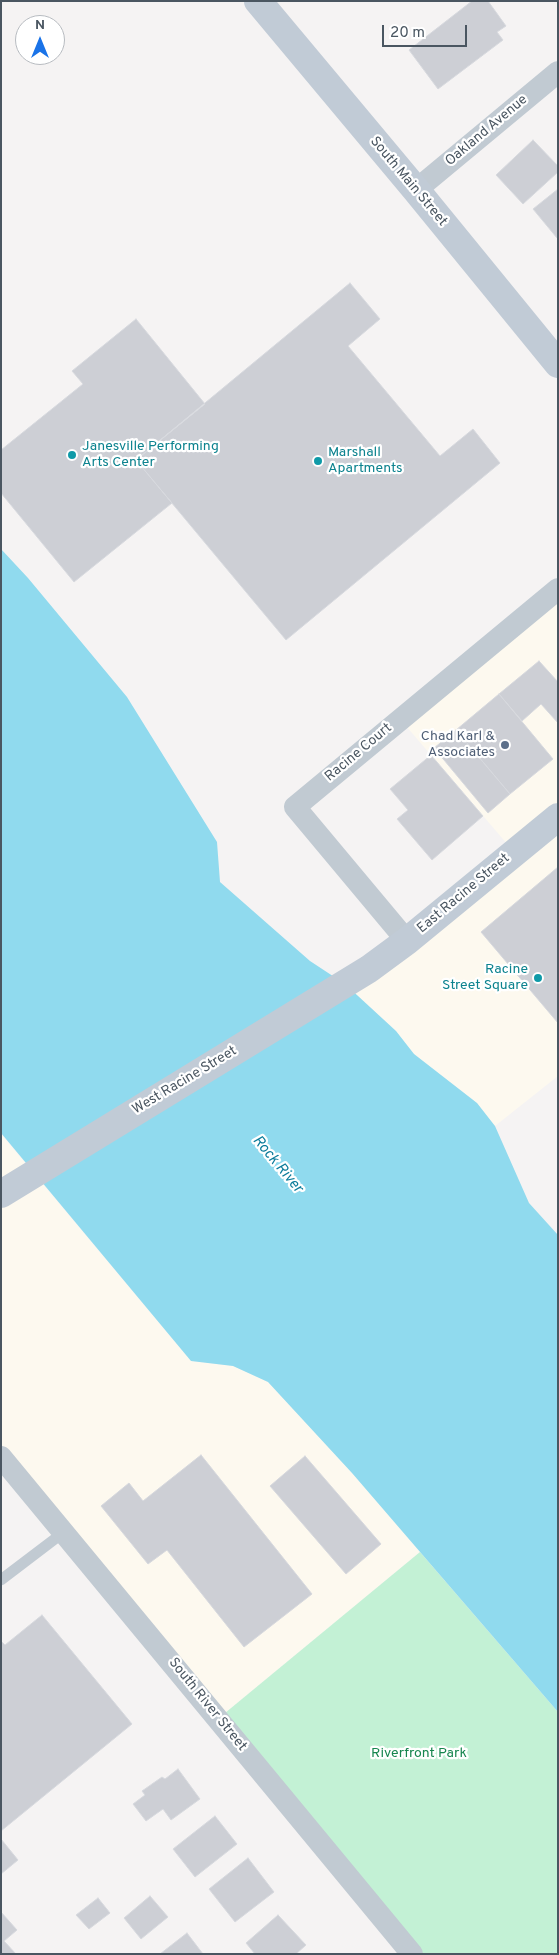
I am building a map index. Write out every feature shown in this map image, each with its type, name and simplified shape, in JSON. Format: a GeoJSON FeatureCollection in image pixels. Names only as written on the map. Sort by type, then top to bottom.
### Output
{"type":"FeatureCollection","features":[{"type":"Feature","properties":{"kind":"main road","name":"South Main Street"},"geometry":{"type":"LineString","coordinates":[[258,1],[558,364]]}},
{"type":"Feature","properties":{"kind":"main road","name":"East Racine Street"},"geometry":{"type":"LineString","coordinates":[[369,969],[407,941],[558,817]]}},
{"type":"Feature","properties":{"kind":"main road","name":"West Racine Street"},"geometry":{"type":"LineString","coordinates":[[4,1192],[369,969]]}},
{"type":"Feature","properties":{"kind":"street","name":"Oakland Avenue"},"geometry":{"type":"LineString","coordinates":[[416,190],[558,72]]}},
{"type":"Feature","properties":{"kind":"street","name":"Racine Court"},"geometry":{"type":"LineString","coordinates":[[407,941],[295,807],[558,589]]}},
{"type":"Feature","properties":{"kind":"street","name":"South River Street"},"geometry":{"type":"LineString","coordinates":[[1,1457],[405,1951]]}},
{"type":"Feature","properties":{"kind":"lane"},"geometry":{"type":"LineString","coordinates":[[1,1580],[64,1532]]}},
{"type":"Feature","properties":{"kind":"shaded area"},"geometry":{"type":"Polygon","coordinates":[[[558,589],[558,1076],[495,1126],[477,1103],[414,1054],[396,1031],[345,984],[514,852],[400,719],[558,589]]]}},
{"type":"Feature","properties":{"kind":"shaded area"},"geometry":{"type":"Polygon","coordinates":[[[1,1134],[191,1361],[233,1366],[268,1382],[352,1473],[420,1552],[219,1718],[1,1457],[1,1134]]]}},
{"type":"Feature","properties":{"kind":"green space","name":"Riverfront Park"},"geometry":{"type":"Polygon","coordinates":[[[420,1552],[558,1712],[558,1954],[412,1954],[219,1718],[420,1552]]]}},
{"type":"Feature","properties":{"kind":"water","name":"Rock River"},"geometry":{"type":"Polygon","coordinates":[[[1,549],[28,578],[127,697],[217,842],[220,882],[310,961],[345,984],[396,1031],[414,1054],[477,1103],[495,1126],[529,1203],[558,1235],[558,1712],[352,1473],[268,1382],[233,1366],[191,1361],[1,1133],[1,549]]]}},
{"type":"Feature","properties":{"kind":"building"},"geometry":{"type":"Polygon","coordinates":[[[472,1],[488,1],[506,26],[497,32],[503,40],[438,89],[409,50],[472,1]]]}},
{"type":"Feature","properties":{"kind":"building"},"geometry":{"type":"Polygon","coordinates":[[[533,140],[558,166],[558,172],[523,204],[496,175],[533,140]]]}},
{"type":"Feature","properties":{"kind":"building"},"geometry":{"type":"Polygon","coordinates":[[[558,189],[558,237],[557,238],[533,209],[558,189]]]}},
{"type":"Feature","properties":{"kind":"building","name":"Marshall Apartments"},"geometry":{"type":"Polygon","coordinates":[[[350,283],[380,319],[348,346],[440,456],[473,429],[500,463],[286,640],[136,460],[350,283]]]}},
{"type":"Feature","properties":{"kind":"building","name":"Janesville Performing Arts Center"},"geometry":{"type":"Polygon","coordinates":[[[136,319],[205,404],[136,460],[172,503],[74,582],[1,493],[1,450],[83,384],[72,371],[136,319]]]}},
{"type":"Feature","properties":{"kind":"building"},"geometry":{"type":"Polygon","coordinates":[[[539,661],[558,682],[558,723],[541,704],[522,721],[499,694],[539,661]]]}},
{"type":"Feature","properties":{"kind":"building","name":"Chad Karl & Associates"},"geometry":{"type":"Polygon","coordinates":[[[499,694],[553,759],[510,794],[456,730],[499,694]]]}},
{"type":"Feature","properties":{"kind":"building"},"geometry":{"type":"Polygon","coordinates":[[[456,730],[510,794],[488,813],[434,748],[456,730]]]}},
{"type":"Feature","properties":{"kind":"building"},"geometry":{"type":"Polygon","coordinates":[[[431,755],[483,816],[432,860],[397,819],[408,810],[390,789],[431,755]]]}},
{"type":"Feature","properties":{"kind":"building","name":"Racine Street Square"},"geometry":{"type":"Polygon","coordinates":[[[558,867],[558,1023],[481,932],[558,867]]]}},
{"type":"Feature","properties":{"kind":"building"},"geometry":{"type":"Polygon","coordinates":[[[201,1455],[312,1594],[244,1647],[167,1550],[148,1564],[101,1506],[129,1483],[143,1501],[201,1455]]]}},
{"type":"Feature","properties":{"kind":"building"},"geometry":{"type":"Polygon","coordinates":[[[305,1456],[381,1544],[346,1574],[270,1486],[305,1456]]]}},
{"type":"Feature","properties":{"kind":"building"},"geometry":{"type":"Polygon","coordinates":[[[42,1615],[132,1724],[1,1831],[1,1641],[5,1645],[42,1615]]]}},
{"type":"Feature","properties":{"kind":"building"},"geometry":{"type":"Polygon","coordinates":[[[178,1769],[200,1799],[171,1820],[163,1809],[146,1821],[133,1804],[145,1795],[142,1791],[162,1777],[165,1779],[178,1769]]]}},
{"type":"Feature","properties":{"kind":"building"},"geometry":{"type":"Polygon","coordinates":[[[215,1816],[237,1844],[195,1877],[173,1849],[215,1816]]]}},
{"type":"Feature","properties":{"kind":"building"},"geometry":{"type":"Polygon","coordinates":[[[1,1839],[18,1860],[1,1874],[1,1839]]]}},
{"type":"Feature","properties":{"kind":"building"},"geometry":{"type":"Polygon","coordinates":[[[248,1858],[274,1892],[235,1922],[209,1889],[248,1858]]]}},
{"type":"Feature","properties":{"kind":"building"},"geometry":{"type":"Polygon","coordinates":[[[150,1896],[168,1917],[141,1939],[124,1918],[150,1896]]]}},
{"type":"Feature","properties":{"kind":"building"},"geometry":{"type":"Polygon","coordinates":[[[98,1898],[110,1913],[89,1929],[76,1915],[98,1898]]]}},
{"type":"Feature","properties":{"kind":"building"},"geometry":{"type":"Polygon","coordinates":[[[1,1912],[17,1930],[4,1941],[16,1954],[1,1954],[1,1912]]]}},
{"type":"Feature","properties":{"kind":"building"},"geometry":{"type":"Polygon","coordinates":[[[278,1915],[306,1945],[296,1954],[255,1954],[246,1943],[278,1915]]]}},
{"type":"Feature","properties":{"kind":"building"},"geometry":{"type":"Polygon","coordinates":[[[187,1933],[203,1954],[160,1954],[187,1933]]]}},
{"type":"Feature","properties":{"kind":"place","name":"Janesville Performing Arts Center"},"geometry":{"type":"Point","coordinates":[72,455]}},
{"type":"Feature","properties":{"kind":"place","name":"Marshall Apartments"},"geometry":{"type":"Point","coordinates":[318,461]}},
{"type":"Feature","properties":{"kind":"place","name":"Chad Karl & Associates"},"geometry":{"type":"Point","coordinates":[505,745]}},
{"type":"Feature","properties":{"kind":"place","name":"Racine Street Square"},"geometry":{"type":"Point","coordinates":[538,978]}}]}
